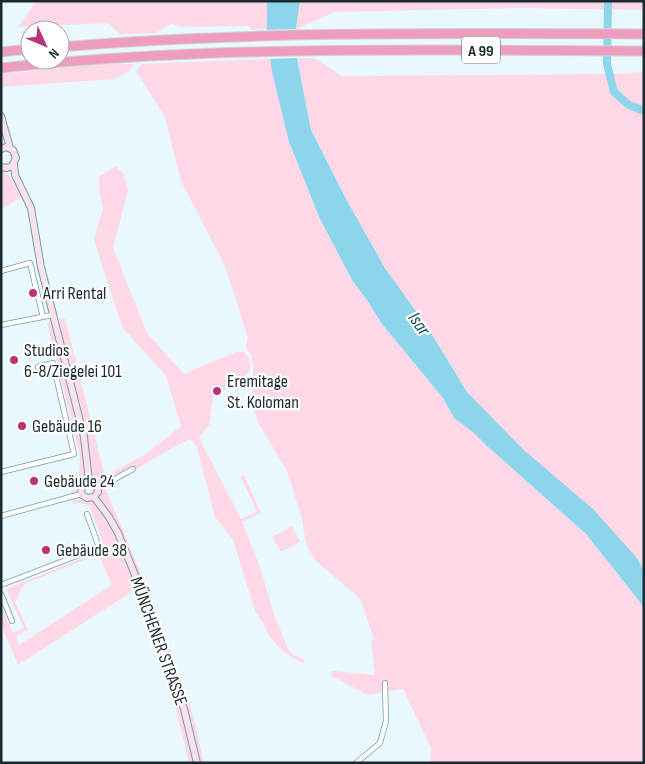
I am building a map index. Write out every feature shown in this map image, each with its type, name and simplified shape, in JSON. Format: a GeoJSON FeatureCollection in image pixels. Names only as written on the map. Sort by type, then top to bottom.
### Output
{"type":"FeatureCollection","features":[{"type":"Feature","properties":{"kind":"highway","name":"A 99"},"geometry":{"type":"LineString","coordinates":[[70,46],[125,42],[337,35],[644,34]]}},
{"type":"Feature","properties":{"kind":"highway"},"geometry":{"type":"LineString","coordinates":[[6,51],[20,50]]}},
{"type":"Feature","properties":{"kind":"highway","name":"A 99"},"geometry":{"type":"LineString","coordinates":[[1,68],[126,57],[338,50],[644,51]]}},
{"type":"Feature","properties":{"kind":"main road"},"geometry":{"type":"LineString","coordinates":[[1,116],[10,148],[16,155],[14,164],[15,175],[31,208],[41,267],[52,315],[84,437],[88,481]]}},
{"type":"Feature","properties":{"kind":"main road"},"geometry":{"type":"LineString","coordinates":[[4,130],[1,147],[10,148]]}},
{"type":"Feature","properties":{"kind":"main road"},"geometry":{"type":"LineString","coordinates":[[3,167],[9,167],[14,164]]}},
{"type":"Feature","properties":{"kind":"main road"},"geometry":{"type":"LineString","coordinates":[[3,167],[22,189]]}},
{"type":"Feature","properties":{"kind":"main road"},"geometry":{"type":"LineString","coordinates":[[88,481],[97,486],[98,492],[94,497],[87,498],[82,494],[82,486],[88,481]]}},
{"type":"Feature","properties":{"kind":"main road","name":"MÜNCHENER STRASSE"},"geometry":{"type":"LineString","coordinates":[[94,497],[118,533],[133,570],[184,709],[197,763]]}},
{"type":"Feature","properties":{"kind":"street"},"geometry":{"type":"LineString","coordinates":[[1,271],[30,263],[43,317]]}},
{"type":"Feature","properties":{"kind":"street"},"geometry":{"type":"LineString","coordinates":[[1,324],[52,315]]}},
{"type":"Feature","properties":{"kind":"street"},"geometry":{"type":"LineString","coordinates":[[1,472],[74,454],[53,363],[38,367]]}},
{"type":"Feature","properties":{"kind":"street"},"geometry":{"type":"LineString","coordinates":[[97,486],[133,469]]}},
{"type":"Feature","properties":{"kind":"street"},"geometry":{"type":"LineString","coordinates":[[1,516],[82,494]]}},
{"type":"Feature","properties":{"kind":"street"},"geometry":{"type":"LineString","coordinates":[[1,585],[84,553],[100,550],[86,514]]}},
{"type":"Feature","properties":{"kind":"street"},"geometry":{"type":"LineString","coordinates":[[1,594],[12,621]]}},
{"type":"Feature","properties":{"kind":"street"},"geometry":{"type":"LineString","coordinates":[[356,763],[380,743],[386,721],[385,683]]}},
{"type":"Feature","properties":{"kind":"shaded area"},"geometry":{"type":"Polygon","coordinates":[[[36,1],[267,1],[267,29],[251,30],[248,26],[180,27],[171,24],[156,33],[120,34],[108,23],[70,25],[70,20],[23,20],[36,1]]]}},
{"type":"Feature","properties":{"kind":"shaded area"},"geometry":{"type":"Polygon","coordinates":[[[300,1],[644,1],[644,10],[521,8],[335,12],[296,29],[300,1]]]}},
{"type":"Feature","properties":{"kind":"shaded area"},"geometry":{"type":"Polygon","coordinates":[[[297,58],[314,58],[342,76],[614,74],[644,72],[644,571],[637,558],[525,451],[467,392],[428,328],[385,268],[345,197],[311,130],[297,58]]]}},
{"type":"Feature","properties":{"kind":"shaded area"},"geometry":{"type":"Polygon","coordinates":[[[271,59],[289,142],[320,219],[352,280],[381,323],[443,398],[454,418],[474,433],[586,534],[640,602],[644,610],[644,763],[430,763],[431,748],[403,689],[368,695],[331,676],[332,671],[375,675],[371,641],[374,639],[358,597],[315,560],[306,544],[302,519],[287,471],[259,424],[252,405],[253,365],[251,355],[246,347],[248,338],[225,266],[181,181],[165,117],[136,71],[141,64],[271,59]]]}},
{"type":"Feature","properties":{"kind":"shaded area"},"geometry":{"type":"Polygon","coordinates":[[[134,64],[128,72],[115,79],[1,87],[1,74],[43,70],[70,70],[70,67],[134,64]]]}},
{"type":"Feature","properties":{"kind":"shaded area"},"geometry":{"type":"Polygon","coordinates":[[[116,166],[124,175],[128,190],[113,248],[147,333],[184,374],[236,352],[244,352],[249,359],[249,372],[222,392],[217,387],[214,388],[209,425],[199,438],[241,519],[257,512],[241,477],[244,475],[261,513],[242,522],[259,564],[275,617],[288,649],[293,655],[305,660],[304,663],[299,661],[280,648],[256,614],[233,540],[215,517],[197,447],[190,439],[114,483],[106,490],[150,595],[185,690],[204,763],[189,763],[176,709],[133,591],[18,665],[1,625],[1,606],[13,633],[24,628],[6,589],[88,556],[95,558],[89,558],[24,584],[15,602],[28,630],[16,636],[19,645],[112,585],[99,556],[107,553],[89,505],[73,504],[70,492],[79,477],[80,456],[47,323],[65,318],[105,476],[146,454],[181,426],[166,376],[122,327],[94,240],[103,208],[99,191],[99,177],[116,166]],[[91,471],[86,472],[82,484],[74,494],[76,500],[88,500],[98,506],[103,502],[99,496],[100,487],[105,483],[103,480],[95,481],[91,471]]]}},
{"type":"Feature","properties":{"kind":"shaded area"},"geometry":{"type":"Polygon","coordinates":[[[1,169],[9,176],[23,196],[1,209],[1,169]]]}},
{"type":"Feature","properties":{"kind":"shaded area"},"geometry":{"type":"Polygon","coordinates":[[[292,526],[300,542],[281,552],[272,537],[292,526]]]}},
{"type":"Feature","properties":{"kind":"water","name":"Isar"},"geometry":{"type":"Polygon","coordinates":[[[267,1],[300,1],[296,29],[297,58],[311,130],[345,197],[385,268],[428,328],[467,392],[525,451],[593,509],[637,558],[644,571],[644,610],[640,602],[586,534],[474,433],[454,418],[443,398],[381,323],[352,280],[320,219],[289,142],[272,72],[267,29],[267,1]]]}},
{"type":"Feature","properties":{"kind":"pier"},"geometry":{"type":"Polygon","coordinates":[[[298,29],[300,58],[268,59],[264,30],[298,29]]]}},
{"type":"Feature","properties":{"kind":"waterway"},"geometry":{"type":"LineString","coordinates":[[608,1],[607,64],[614,92],[629,105],[644,111]]}},
{"type":"Feature","properties":{"kind":"place","name":"Arri Rental"},"geometry":{"type":"Point","coordinates":[33,293]}},
{"type":"Feature","properties":{"kind":"place","name":"Studios 6-8/Ziegelei 101"},"geometry":{"type":"Point","coordinates":[14,360]}},
{"type":"Feature","properties":{"kind":"place","name":"Eremitage St. Koloman"},"geometry":{"type":"Point","coordinates":[217,391]}},
{"type":"Feature","properties":{"kind":"place","name":"Gebäude 16"},"geometry":{"type":"Point","coordinates":[22,426]}},
{"type":"Feature","properties":{"kind":"place","name":"Gebäude 24"},"geometry":{"type":"Point","coordinates":[34,481]}},
{"type":"Feature","properties":{"kind":"place","name":"Gebäude 38"},"geometry":{"type":"Point","coordinates":[46,550]}}]}
